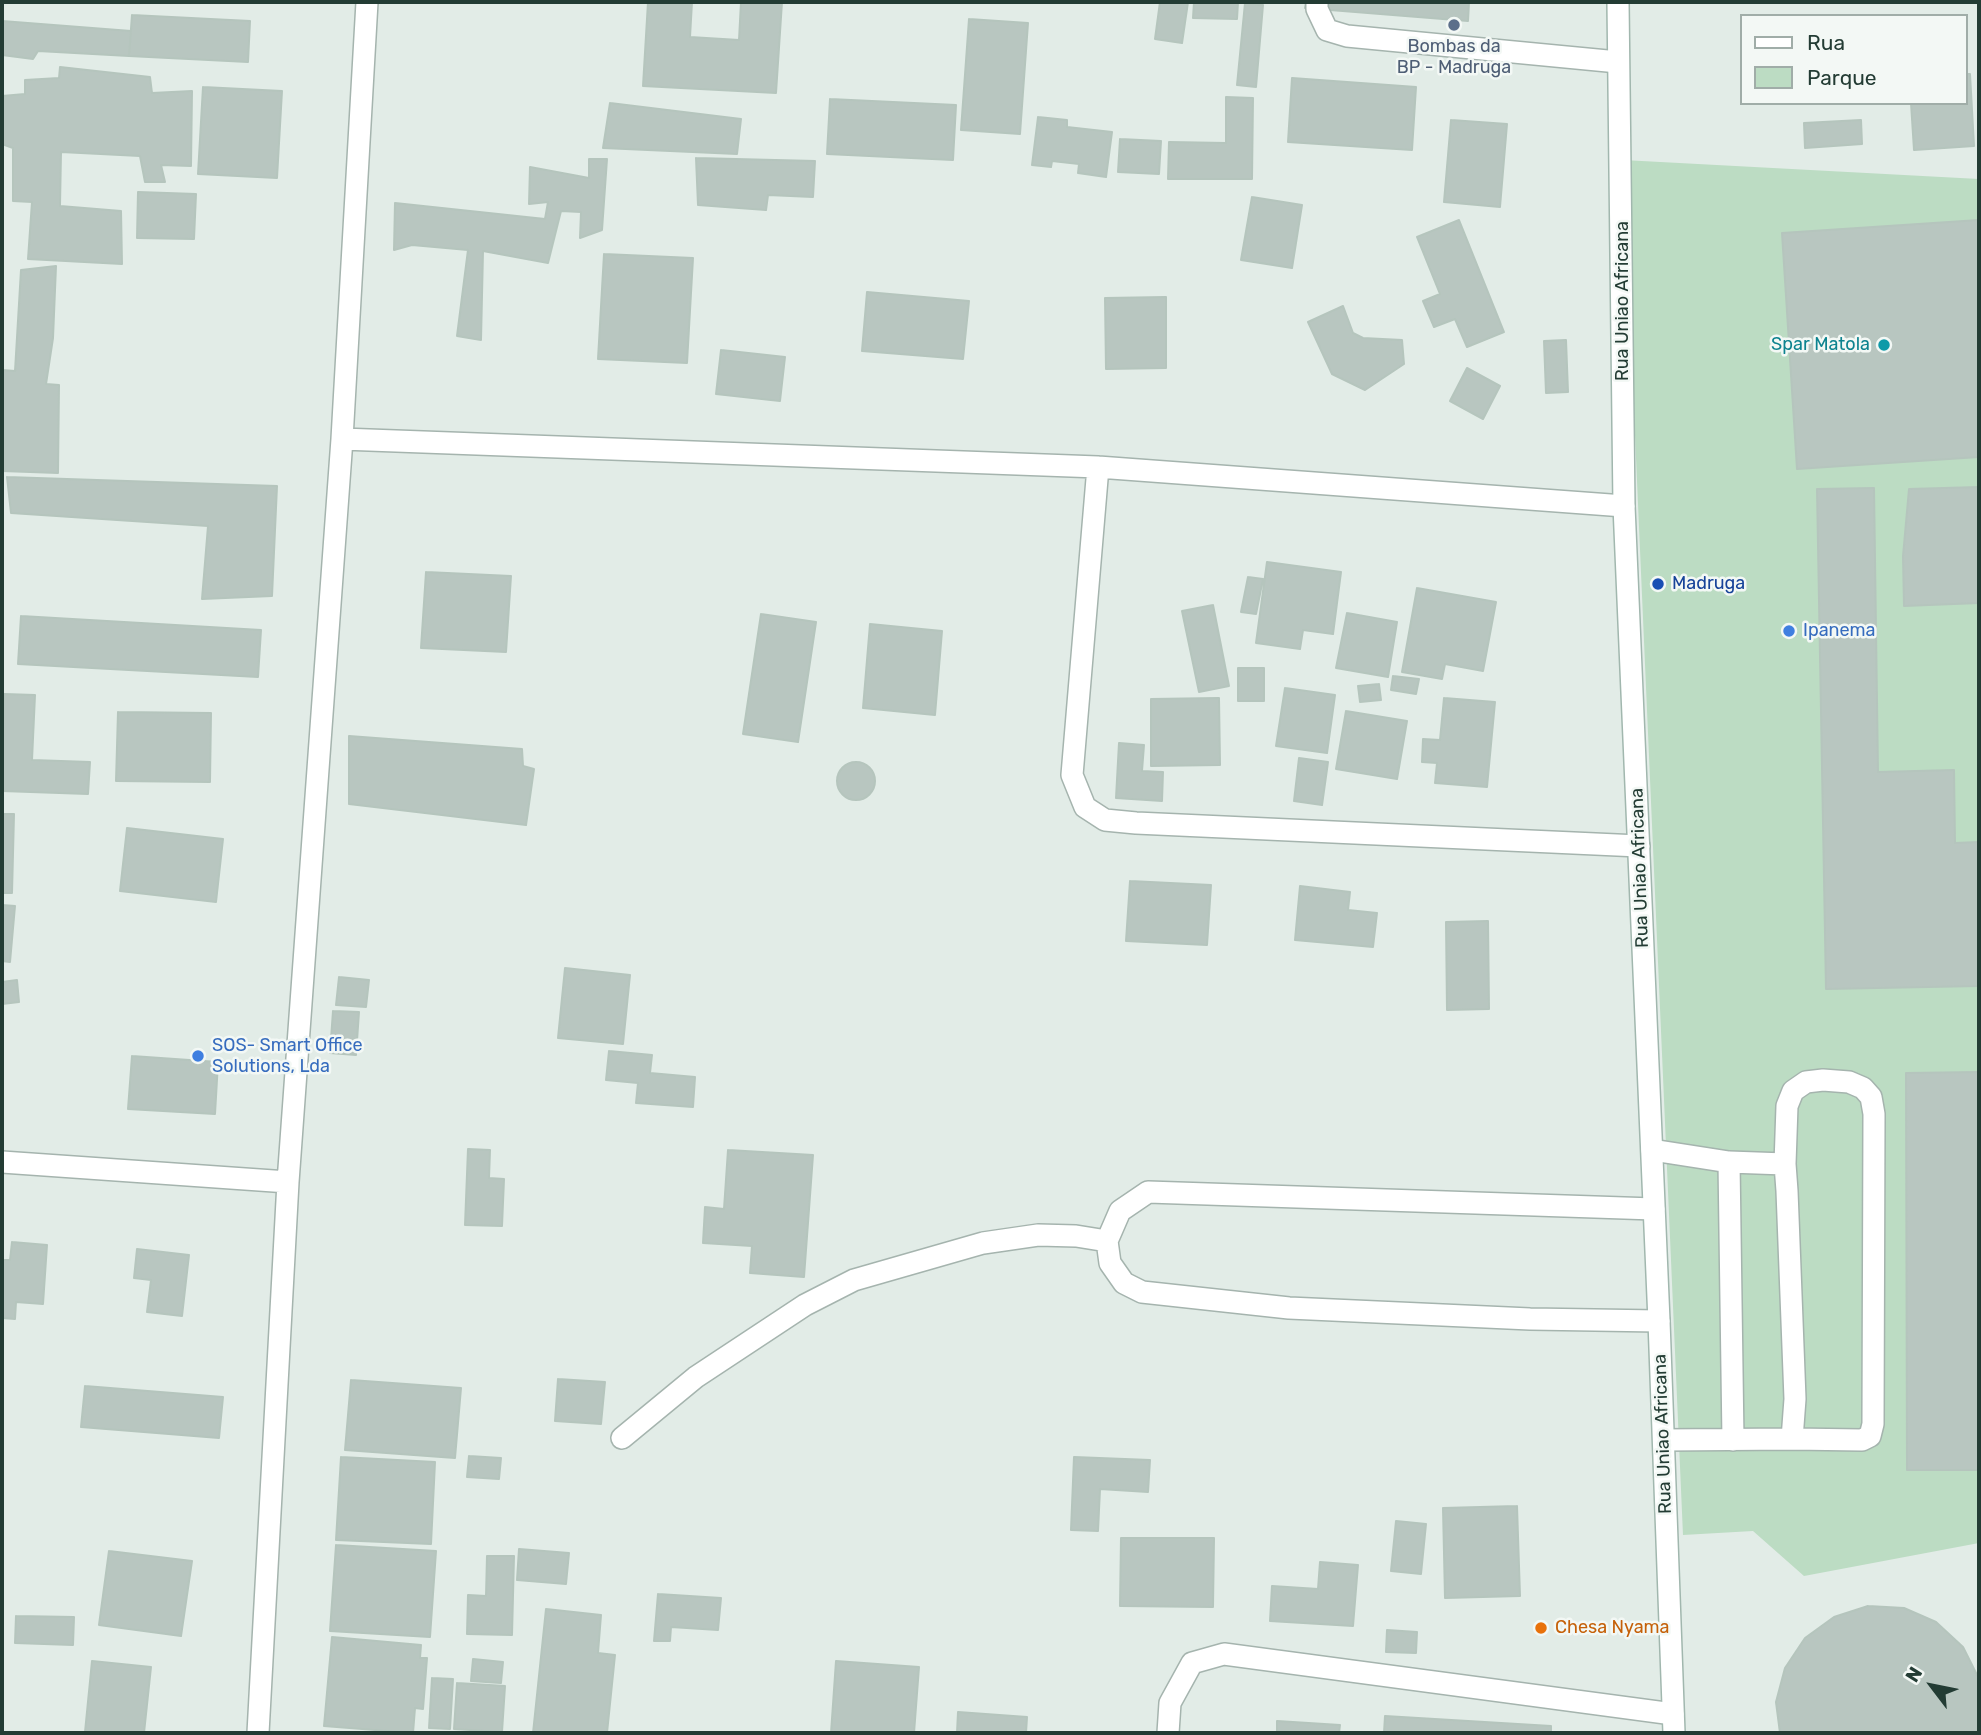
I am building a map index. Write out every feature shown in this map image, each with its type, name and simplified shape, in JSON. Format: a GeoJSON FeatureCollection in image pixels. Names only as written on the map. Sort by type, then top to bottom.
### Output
{"type":"FeatureCollection","features":[{"type":"Feature","properties":{"kind":"street"},"geometry":{"type":"LineString","coordinates":[[258,1733],[288,1182],[342,439],[367,2]]}},
{"type":"Feature","properties":{"kind":"street"},"geometry":{"type":"LineString","coordinates":[[1317,2],[1317,9],[1327,30],[1348,36],[1618,62]]}},
{"type":"Feature","properties":{"kind":"street","name":"Rua Uniao Africana"},"geometry":{"type":"LineString","coordinates":[[1618,2],[1625,506],[1664,1440],[1673,1723]]}},
{"type":"Feature","properties":{"kind":"street"},"geometry":{"type":"LineString","coordinates":[[342,439],[1098,467],[1625,506]]}},
{"type":"Feature","properties":{"kind":"street"},"geometry":{"type":"LineString","coordinates":[[1098,467],[1072,775],[1085,807],[1105,820],[1136,823],[1639,846]]}},
{"type":"Feature","properties":{"kind":"street"},"geometry":{"type":"LineString","coordinates":[[1664,1440],[1863,1440],[1870,1436],[1873,1424],[1874,1114],[1871,1097],[1863,1088],[1849,1082],[1806,1082],[1793,1091],[1787,1106],[1785,1164],[1795,1399],[1792,1439]]}},
{"type":"Feature","properties":{"kind":"street"},"geometry":{"type":"LineString","coordinates":[[1652,1150],[1729,1162],[1785,1164]]}},
{"type":"Feature","properties":{"kind":"street"},"geometry":{"type":"LineString","coordinates":[[2,1162],[288,1182]]}},
{"type":"Feature","properties":{"kind":"street"},"geometry":{"type":"LineString","coordinates":[[1729,1162],[1733,1440]]}},
{"type":"Feature","properties":{"kind":"street"},"geometry":{"type":"LineString","coordinates":[[1654,1209],[1148,1192],[1120,1211],[1107,1241],[1110,1262],[1124,1283],[1142,1292],[1289,1308],[1530,1320],[1659,1321]]}},
{"type":"Feature","properties":{"kind":"street"},"geometry":{"type":"LineString","coordinates":[[622,1438],[695,1377],[805,1305],[854,1280],[983,1243],[1038,1235],[1076,1236],[1107,1241]]}},
{"type":"Feature","properties":{"kind":"street"},"geometry":{"type":"LineString","coordinates":[[1168,1733],[1170,1703],[1192,1663],[1224,1654],[1673,1723]]}},
{"type":"Feature","properties":{"kind":"green space"},"geometry":{"type":"Polygon","coordinates":[[[1623,160],[1979,179],[1979,1543],[1804,1576],[1753,1531],[1683,1535],[1623,160]]]}},
{"type":"Feature","properties":{"kind":"building"},"geometry":{"type":"Polygon","coordinates":[[[648,2],[692,2],[690,37],[739,40],[741,2],[782,2],[776,93],[643,86],[648,2]]]}},
{"type":"Feature","properties":{"kind":"building"},"geometry":{"type":"Polygon","coordinates":[[[1160,2],[1188,2],[1182,43],[1155,39],[1160,2]]]}},
{"type":"Feature","properties":{"kind":"building"},"geometry":{"type":"Polygon","coordinates":[[[1194,2],[1238,2],[1237,19],[1193,18],[1194,2]]]}},
{"type":"Feature","properties":{"kind":"building"},"geometry":{"type":"Polygon","coordinates":[[[1306,2],[1469,2],[1468,21],[1305,8],[1306,2]]]}},
{"type":"Feature","properties":{"kind":"building"},"geometry":{"type":"Polygon","coordinates":[[[1245,3],[1263,5],[1256,87],[1237,85],[1245,3]]]}},
{"type":"Feature","properties":{"kind":"building"},"geometry":{"type":"Polygon","coordinates":[[[132,15],[250,21],[248,62],[129,56],[132,15]]]}},
{"type":"Feature","properties":{"kind":"building"},"geometry":{"type":"Polygon","coordinates":[[[969,19],[1028,23],[1020,134],[961,130],[969,19]]]}},
{"type":"Feature","properties":{"kind":"building"},"geometry":{"type":"Polygon","coordinates":[[[2,21],[131,31],[129,56],[38,51],[33,59],[2,55],[2,21]]]}},
{"type":"Feature","properties":{"kind":"building"},"geometry":{"type":"Polygon","coordinates":[[[60,67],[150,77],[152,93],[192,91],[191,166],[161,165],[165,182],[145,182],[140,156],[61,152],[60,206],[121,211],[122,264],[28,259],[32,202],[13,201],[13,148],[2,144],[2,96],[25,94],[25,80],[59,78],[60,67]]]}},
{"type":"Feature","properties":{"kind":"building"},"geometry":{"type":"Polygon","coordinates":[[[1967,74],[1970,74],[1974,146],[1914,150],[1911,105],[1967,105],[1967,74]]]}},
{"type":"Feature","properties":{"kind":"building"},"geometry":{"type":"Polygon","coordinates":[[[1292,78],[1416,87],[1412,150],[1288,142],[1292,78]]]}},
{"type":"Feature","properties":{"kind":"building"},"geometry":{"type":"Polygon","coordinates":[[[203,87],[282,91],[277,178],[198,174],[203,87]]]}},
{"type":"Feature","properties":{"kind":"building"},"geometry":{"type":"Polygon","coordinates":[[[1226,97],[1253,98],[1252,179],[1168,179],[1169,142],[1226,143],[1226,97]]]}},
{"type":"Feature","properties":{"kind":"building"},"geometry":{"type":"Polygon","coordinates":[[[830,99],[956,105],[953,160],[827,154],[830,99]]]}},
{"type":"Feature","properties":{"kind":"building"},"geometry":{"type":"Polygon","coordinates":[[[610,103],[741,119],[737,154],[603,148],[610,103]]]}},
{"type":"Feature","properties":{"kind":"building"},"geometry":{"type":"Polygon","coordinates":[[[1038,117],[1067,120],[1067,127],[1112,132],[1106,177],[1078,173],[1079,164],[1052,161],[1051,167],[1032,165],[1038,117]]]}},
{"type":"Feature","properties":{"kind":"building"},"geometry":{"type":"Polygon","coordinates":[[[1451,120],[1507,124],[1500,207],[1444,202],[1451,120]]]}},
{"type":"Feature","properties":{"kind":"building"},"geometry":{"type":"Polygon","coordinates":[[[1861,120],[1862,144],[1805,148],[1804,123],[1861,120]]]}},
{"type":"Feature","properties":{"kind":"building"},"geometry":{"type":"Polygon","coordinates":[[[1120,139],[1161,141],[1159,174],[1118,172],[1120,139]]]}},
{"type":"Feature","properties":{"kind":"building"},"geometry":{"type":"Polygon","coordinates":[[[696,158],[815,161],[813,197],[768,195],[766,210],[698,205],[696,158]]]}},
{"type":"Feature","properties":{"kind":"building"},"geometry":{"type":"Polygon","coordinates":[[[589,159],[607,159],[602,230],[580,238],[581,212],[561,211],[548,263],[483,251],[481,340],[457,336],[468,250],[412,245],[394,250],[395,203],[545,219],[548,202],[529,204],[530,167],[589,178],[589,159]]]}},
{"type":"Feature","properties":{"kind":"building"},"geometry":{"type":"Polygon","coordinates":[[[138,192],[196,194],[194,239],[137,238],[138,192]]]}},
{"type":"Feature","properties":{"kind":"building"},"geometry":{"type":"Polygon","coordinates":[[[1252,197],[1302,205],[1292,268],[1241,260],[1252,197]]]}},
{"type":"Feature","properties":{"kind":"building"},"geometry":{"type":"Polygon","coordinates":[[[1459,220],[1504,332],[1467,347],[1455,319],[1434,327],[1423,301],[1440,294],[1417,237],[1459,220]]]}},
{"type":"Feature","properties":{"kind":"building","name":"Spar Matola"},"geometry":{"type":"Polygon","coordinates":[[[1979,220],[1979,457],[1797,469],[1782,233],[1979,220]]]}},
{"type":"Feature","properties":{"kind":"building"},"geometry":{"type":"Polygon","coordinates":[[[604,254],[693,258],[687,363],[598,359],[604,254]]]}},
{"type":"Feature","properties":{"kind":"building"},"geometry":{"type":"Polygon","coordinates":[[[56,266],[53,338],[46,384],[59,385],[58,473],[2,471],[2,370],[15,371],[21,270],[56,266]]]}},
{"type":"Feature","properties":{"kind":"building"},"geometry":{"type":"Polygon","coordinates":[[[867,292],[969,301],[963,359],[862,351],[867,292]]]}},
{"type":"Feature","properties":{"kind":"building"},"geometry":{"type":"Polygon","coordinates":[[[1166,297],[1166,368],[1106,369],[1105,298],[1166,297]]]}},
{"type":"Feature","properties":{"kind":"building"},"geometry":{"type":"Polygon","coordinates":[[[1343,306],[1353,333],[1363,338],[1402,340],[1404,364],[1365,390],[1332,374],[1308,322],[1343,306]]]}},
{"type":"Feature","properties":{"kind":"building"},"geometry":{"type":"Polygon","coordinates":[[[1566,340],[1568,392],[1546,393],[1544,341],[1566,340]]]}},
{"type":"Feature","properties":{"kind":"building"},"geometry":{"type":"Polygon","coordinates":[[[721,350],[785,357],[780,401],[716,394],[721,350]]]}},
{"type":"Feature","properties":{"kind":"building"},"geometry":{"type":"Polygon","coordinates":[[[1467,368],[1500,386],[1483,419],[1450,401],[1467,368]]]}},
{"type":"Feature","properties":{"kind":"building"},"geometry":{"type":"Polygon","coordinates":[[[7,477],[277,486],[272,596],[202,599],[208,526],[11,513],[7,477]]]}},
{"type":"Feature","properties":{"kind":"building"},"geometry":{"type":"Polygon","coordinates":[[[1979,487],[1979,603],[1904,606],[1903,556],[1909,489],[1979,487]]]}},
{"type":"Feature","properties":{"kind":"building"},"geometry":{"type":"Polygon","coordinates":[[[1874,488],[1878,772],[1954,770],[1955,843],[1979,842],[1979,986],[1826,989],[1817,489],[1874,488]]]}},
{"type":"Feature","properties":{"kind":"building"},"geometry":{"type":"Polygon","coordinates":[[[1267,562],[1341,572],[1333,634],[1303,630],[1300,649],[1256,643],[1267,562]]]}},
{"type":"Feature","properties":{"kind":"building"},"geometry":{"type":"Polygon","coordinates":[[[426,572],[511,576],[506,652],[421,648],[426,572]]]}},
{"type":"Feature","properties":{"kind":"building"},"geometry":{"type":"Polygon","coordinates":[[[1248,577],[1263,579],[1256,614],[1241,612],[1248,577]]]}},
{"type":"Feature","properties":{"kind":"building"},"geometry":{"type":"Polygon","coordinates":[[[1417,588],[1496,602],[1483,671],[1445,664],[1442,679],[1402,672],[1417,588]]]}},
{"type":"Feature","properties":{"kind":"building"},"geometry":{"type":"Polygon","coordinates":[[[1213,605],[1229,686],[1199,692],[1182,611],[1213,605]]]}},
{"type":"Feature","properties":{"kind":"building"},"geometry":{"type":"Polygon","coordinates":[[[1347,613],[1397,622],[1388,677],[1336,668],[1347,613]]]}},
{"type":"Feature","properties":{"kind":"building"},"geometry":{"type":"Polygon","coordinates":[[[761,614],[816,622],[798,742],[743,734],[761,614]]]}},
{"type":"Feature","properties":{"kind":"building"},"geometry":{"type":"Polygon","coordinates":[[[21,616],[261,630],[258,677],[18,664],[21,616]]]}},
{"type":"Feature","properties":{"kind":"building"},"geometry":{"type":"Polygon","coordinates":[[[870,624],[942,631],[935,715],[863,708],[870,624]]]}},
{"type":"Feature","properties":{"kind":"building"},"geometry":{"type":"Polygon","coordinates":[[[1238,668],[1264,668],[1264,701],[1238,701],[1238,668]]]}},
{"type":"Feature","properties":{"kind":"building"},"geometry":{"type":"Polygon","coordinates":[[[1393,676],[1419,679],[1416,694],[1391,690],[1393,676]]]}},
{"type":"Feature","properties":{"kind":"building"},"geometry":{"type":"Polygon","coordinates":[[[1379,684],[1381,700],[1360,702],[1358,686],[1379,684]]]}},
{"type":"Feature","properties":{"kind":"building"},"geometry":{"type":"Polygon","coordinates":[[[1285,688],[1335,695],[1327,753],[1276,746],[1285,688]]]}},
{"type":"Feature","properties":{"kind":"building"},"geometry":{"type":"Polygon","coordinates":[[[4,694],[35,695],[32,760],[90,762],[88,794],[2,791],[4,694]]]}},
{"type":"Feature","properties":{"kind":"building"},"geometry":{"type":"Polygon","coordinates":[[[1219,698],[1220,765],[1151,766],[1151,699],[1219,698]]]}},
{"type":"Feature","properties":{"kind":"building"},"geometry":{"type":"Polygon","coordinates":[[[1444,698],[1495,702],[1487,787],[1435,783],[1437,763],[1422,762],[1423,739],[1440,740],[1444,698]]]}},
{"type":"Feature","properties":{"kind":"building"},"geometry":{"type":"Polygon","coordinates":[[[1346,711],[1407,721],[1397,779],[1336,769],[1346,711]]]}},
{"type":"Feature","properties":{"kind":"building"},"geometry":{"type":"Polygon","coordinates":[[[118,712],[211,713],[210,782],[116,781],[118,712]]]}},
{"type":"Feature","properties":{"kind":"building"},"geometry":{"type":"Polygon","coordinates":[[[349,736],[522,749],[523,766],[534,769],[526,825],[349,804],[349,736]]]}},
{"type":"Feature","properties":{"kind":"building"},"geometry":{"type":"Polygon","coordinates":[[[1119,743],[1144,745],[1142,771],[1163,772],[1162,801],[1116,798],[1119,743]]]}},
{"type":"Feature","properties":{"kind":"building"},"geometry":{"type":"Polygon","coordinates":[[[1299,758],[1328,762],[1322,805],[1294,801],[1299,758]]]}},
{"type":"Feature","properties":{"kind":"building"},"geometry":{"type":"Polygon","coordinates":[[[856,762],[869,768],[875,781],[869,794],[856,800],[843,794],[837,781],[843,768],[856,762]]]}},
{"type":"Feature","properties":{"kind":"building"},"geometry":{"type":"Polygon","coordinates":[[[2,814],[14,814],[12,893],[2,893],[2,814]]]}},
{"type":"Feature","properties":{"kind":"building"},"geometry":{"type":"Polygon","coordinates":[[[127,828],[223,839],[216,902],[120,891],[127,828]]]}},
{"type":"Feature","properties":{"kind":"building"},"geometry":{"type":"Polygon","coordinates":[[[1130,881],[1211,885],[1207,945],[1126,941],[1130,881]]]}},
{"type":"Feature","properties":{"kind":"building"},"geometry":{"type":"Polygon","coordinates":[[[1300,886],[1350,892],[1348,910],[1377,913],[1373,947],[1295,940],[1300,886]]]}},
{"type":"Feature","properties":{"kind":"building"},"geometry":{"type":"Polygon","coordinates":[[[2,905],[15,906],[10,962],[2,961],[2,905]]]}},
{"type":"Feature","properties":{"kind":"building"},"geometry":{"type":"Polygon","coordinates":[[[1488,921],[1489,1009],[1447,1010],[1446,922],[1488,921]]]}},
{"type":"Feature","properties":{"kind":"building"},"geometry":{"type":"Polygon","coordinates":[[[565,968],[630,975],[623,1044],[558,1038],[565,968]]]}},
{"type":"Feature","properties":{"kind":"building"},"geometry":{"type":"Polygon","coordinates":[[[339,977],[369,980],[366,1007],[336,1005],[339,977]]]}},
{"type":"Feature","properties":{"kind":"building"},"geometry":{"type":"Polygon","coordinates":[[[17,980],[19,1002],[2,1004],[2,982],[17,980]]]}},
{"type":"Feature","properties":{"kind":"building"},"geometry":{"type":"Polygon","coordinates":[[[333,1011],[359,1012],[356,1055],[330,1053],[333,1011]]]}},
{"type":"Feature","properties":{"kind":"building"},"geometry":{"type":"Polygon","coordinates":[[[609,1051],[652,1055],[650,1073],[695,1077],[693,1107],[636,1103],[638,1083],[606,1080],[609,1051]]]}},
{"type":"Feature","properties":{"kind":"building"},"geometry":{"type":"Polygon","coordinates":[[[132,1056],[218,1062],[215,1114],[128,1109],[132,1056]]]}},
{"type":"Feature","properties":{"kind":"building"},"geometry":{"type":"Polygon","coordinates":[[[1979,1072],[1979,1470],[1907,1470],[1906,1073],[1979,1072]]]}},
{"type":"Feature","properties":{"kind":"building"},"geometry":{"type":"Polygon","coordinates":[[[468,1149],[490,1150],[489,1178],[504,1179],[502,1226],[465,1225],[468,1149]]]}},
{"type":"Feature","properties":{"kind":"building"},"geometry":{"type":"Polygon","coordinates":[[[728,1150],[813,1155],[804,1277],[750,1273],[752,1246],[703,1243],[705,1207],[724,1209],[728,1150]]]}},
{"type":"Feature","properties":{"kind":"building"},"geometry":{"type":"Polygon","coordinates":[[[12,1242],[47,1245],[43,1304],[16,1302],[15,1319],[2,1318],[2,1260],[10,1260],[12,1242]]]}},
{"type":"Feature","properties":{"kind":"building"},"geometry":{"type":"Polygon","coordinates":[[[137,1249],[189,1255],[182,1316],[147,1312],[151,1280],[134,1278],[137,1249]]]}},
{"type":"Feature","properties":{"kind":"building"},"geometry":{"type":"Polygon","coordinates":[[[558,1379],[605,1382],[601,1424],[555,1421],[558,1379]]]}},
{"type":"Feature","properties":{"kind":"building"},"geometry":{"type":"Polygon","coordinates":[[[351,1380],[461,1388],[455,1458],[345,1450],[351,1380]]]}},
{"type":"Feature","properties":{"kind":"building"},"geometry":{"type":"Polygon","coordinates":[[[85,1386],[223,1397],[219,1438],[81,1427],[85,1386]]]}},
{"type":"Feature","properties":{"kind":"building"},"geometry":{"type":"Polygon","coordinates":[[[469,1456],[501,1458],[499,1479],[467,1477],[469,1456]]]}},
{"type":"Feature","properties":{"kind":"building"},"geometry":{"type":"Polygon","coordinates":[[[341,1457],[435,1462],[431,1544],[336,1540],[341,1457]]]}},
{"type":"Feature","properties":{"kind":"building"},"geometry":{"type":"Polygon","coordinates":[[[1074,1457],[1150,1460],[1148,1492],[1100,1489],[1098,1531],[1071,1530],[1074,1457]]]}},
{"type":"Feature","properties":{"kind":"building"},"geometry":{"type":"Polygon","coordinates":[[[1517,1506],[1520,1596],[1445,1598],[1443,1508],[1517,1506]]]}},
{"type":"Feature","properties":{"kind":"building"},"geometry":{"type":"Polygon","coordinates":[[[1396,1521],[1426,1524],[1421,1574],[1391,1571],[1396,1521]]]}},
{"type":"Feature","properties":{"kind":"building"},"geometry":{"type":"Polygon","coordinates":[[[1121,1538],[1214,1538],[1213,1607],[1120,1606],[1121,1538]]]}},
{"type":"Feature","properties":{"kind":"building"},"geometry":{"type":"Polygon","coordinates":[[[336,1545],[436,1551],[430,1637],[330,1631],[336,1545]]]}},
{"type":"Feature","properties":{"kind":"building"},"geometry":{"type":"Polygon","coordinates":[[[519,1549],[569,1553],[566,1584],[517,1580],[519,1549]]]}},
{"type":"Feature","properties":{"kind":"building"},"geometry":{"type":"Polygon","coordinates":[[[109,1551],[192,1561],[181,1636],[99,1625],[109,1551]]]}},
{"type":"Feature","properties":{"kind":"building"},"geometry":{"type":"Polygon","coordinates":[[[487,1556],[514,1556],[512,1635],[467,1634],[468,1595],[486,1596],[487,1556]]]}},
{"type":"Feature","properties":{"kind":"building"},"geometry":{"type":"Polygon","coordinates":[[[1320,1562],[1358,1565],[1353,1626],[1270,1621],[1272,1586],[1318,1589],[1320,1562]]]}},
{"type":"Feature","properties":{"kind":"building"},"geometry":{"type":"Polygon","coordinates":[[[658,1594],[721,1598],[718,1630],[671,1627],[670,1641],[654,1641],[658,1594]]]}},
{"type":"Feature","properties":{"kind":"building"},"geometry":{"type":"Polygon","coordinates":[[[1868,1606],[1904,1608],[1936,1622],[1963,1647],[1979,1679],[1979,1733],[1780,1733],[1776,1702],[1785,1668],[1805,1638],[1834,1617],[1868,1606]]]}},
{"type":"Feature","properties":{"kind":"building"},"geometry":{"type":"Polygon","coordinates":[[[546,1609],[601,1615],[598,1653],[615,1655],[607,1733],[533,1733],[546,1609]]]}},
{"type":"Feature","properties":{"kind":"building"},"geometry":{"type":"Polygon","coordinates":[[[16,1616],[74,1617],[73,1645],[15,1643],[16,1616]]]}},
{"type":"Feature","properties":{"kind":"building"},"geometry":{"type":"Polygon","coordinates":[[[1387,1630],[1417,1632],[1416,1653],[1386,1652],[1387,1630]]]}},
{"type":"Feature","properties":{"kind":"building"},"geometry":{"type":"Polygon","coordinates":[[[332,1637],[421,1645],[420,1658],[427,1658],[423,1709],[415,1708],[413,1733],[324,1726],[332,1637]]]}},
{"type":"Feature","properties":{"kind":"building"},"geometry":{"type":"Polygon","coordinates":[[[473,1659],[503,1662],[501,1683],[471,1681],[473,1659]]]}},
{"type":"Feature","properties":{"kind":"building"},"geometry":{"type":"Polygon","coordinates":[[[92,1661],[151,1667],[144,1733],[85,1732],[92,1661]]]}},
{"type":"Feature","properties":{"kind":"building"},"geometry":{"type":"Polygon","coordinates":[[[836,1661],[919,1667],[914,1733],[831,1733],[836,1661]]]}},
{"type":"Feature","properties":{"kind":"building"},"geometry":{"type":"Polygon","coordinates":[[[432,1678],[453,1679],[450,1729],[429,1728],[432,1678]]]}},
{"type":"Feature","properties":{"kind":"building"},"geometry":{"type":"Polygon","coordinates":[[[457,1683],[505,1686],[502,1732],[454,1729],[457,1683]]]}},
{"type":"Feature","properties":{"kind":"building"},"geometry":{"type":"Polygon","coordinates":[[[958,1712],[1027,1717],[1026,1733],[957,1733],[958,1712]]]}},
{"type":"Feature","properties":{"kind":"building"},"geometry":{"type":"Polygon","coordinates":[[[1385,1716],[1551,1726],[1551,1733],[1384,1733],[1385,1716]]]}},
{"type":"Feature","properties":{"kind":"building"},"geometry":{"type":"Polygon","coordinates":[[[1277,1721],[1340,1725],[1339,1733],[1277,1733],[1277,1721]]]}},
{"type":"Feature","properties":{"kind":"place","name":"Bombas da BP - Madruga"},"geometry":{"type":"Point","coordinates":[1454,25]}},
{"type":"Feature","properties":{"kind":"place","name":"Spar Matola"},"geometry":{"type":"Point","coordinates":[1884,345]}},
{"type":"Feature","properties":{"kind":"place","name":"Madruga"},"geometry":{"type":"Point","coordinates":[1658,584]}},
{"type":"Feature","properties":{"kind":"place","name":"Ipanema"},"geometry":{"type":"Point","coordinates":[1789,631]}},
{"type":"Feature","properties":{"kind":"place","name":"SOS- Smart Office Solutions, Lda"},"geometry":{"type":"Point","coordinates":[198,1056]}},
{"type":"Feature","properties":{"kind":"place","name":"Chesa Nyama"},"geometry":{"type":"Point","coordinates":[1541,1628]}}]}
